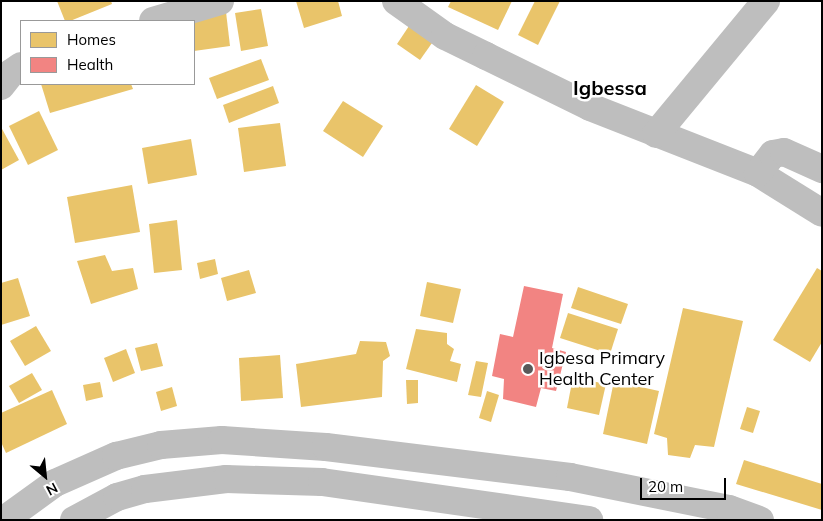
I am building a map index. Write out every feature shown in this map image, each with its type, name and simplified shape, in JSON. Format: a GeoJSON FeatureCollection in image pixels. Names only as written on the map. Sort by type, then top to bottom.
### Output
{"type":"FeatureCollection","features":[{"type":"Feature","properties":{"kind":"street"},"geometry":{"type":"LineString","coordinates":[[156,20],[220,1]]}},
{"type":"Feature","properties":{"kind":"street"},"geometry":{"type":"LineString","coordinates":[[656,134],[766,1]]}},
{"type":"Feature","properties":{"kind":"street"},"geometry":{"type":"LineString","coordinates":[[398,2],[446,36],[590,107],[758,173],[822,213]]}},
{"type":"Feature","properties":{"kind":"street"},"geometry":{"type":"LineString","coordinates":[[1,86],[11,73],[20,67]]}},
{"type":"Feature","properties":{"kind":"street"},"geometry":{"type":"LineString","coordinates":[[758,173],[773,154],[784,152],[822,169]]}},
{"type":"Feature","properties":{"kind":"street"},"geometry":{"type":"LineString","coordinates":[[4,520],[55,483],[116,456],[161,445],[222,440],[326,447],[570,476],[730,509],[760,520]]}},
{"type":"Feature","properties":{"kind":"street"},"geometry":{"type":"LineString","coordinates":[[74,520],[117,498],[145,489],[226,478],[322,482],[589,520]]}},
{"type":"Feature","properties":{"kind":"building: Homes"},"geometry":{"type":"Polygon","coordinates":[[[57,1],[111,1],[112,4],[72,20],[65,20],[57,1]]]}},
{"type":"Feature","properties":{"kind":"building: Homes"},"geometry":{"type":"Polygon","coordinates":[[[296,1],[338,1],[342,16],[304,28],[296,1]]]}},
{"type":"Feature","properties":{"kind":"building: Homes"},"geometry":{"type":"Polygon","coordinates":[[[451,1],[512,1],[498,30],[448,7],[451,1]]]}},
{"type":"Feature","properties":{"kind":"building: Homes"},"geometry":{"type":"Polygon","coordinates":[[[535,1],[560,1],[538,45],[518,35],[535,1]]]}},
{"type":"Feature","properties":{"kind":"building: Homes"},"geometry":{"type":"Polygon","coordinates":[[[261,9],[268,46],[241,51],[235,13],[261,9]]]}},
{"type":"Feature","properties":{"kind":"building: Homes"},"geometry":{"type":"Polygon","coordinates":[[[226,12],[230,46],[195,51],[195,21],[226,12]]]}},
{"type":"Feature","properties":{"kind":"building: Homes"},"geometry":{"type":"Polygon","coordinates":[[[409,26],[432,43],[420,60],[397,44],[409,26]]]}},
{"type":"Feature","properties":{"kind":"building: Homes"},"geometry":{"type":"Polygon","coordinates":[[[261,59],[269,80],[217,99],[209,78],[261,59]]]}},
{"type":"Feature","properties":{"kind":"building: Homes"},"geometry":{"type":"Polygon","coordinates":[[[41,85],[131,85],[133,89],[50,113],[41,85]]]}},
{"type":"Feature","properties":{"kind":"building: Homes"},"geometry":{"type":"Polygon","coordinates":[[[476,85],[504,102],[477,146],[449,129],[476,85]]]}},
{"type":"Feature","properties":{"kind":"building: Homes"},"geometry":{"type":"Polygon","coordinates":[[[273,86],[279,103],[229,123],[223,105],[273,86]]]}},
{"type":"Feature","properties":{"kind":"building: Homes"},"geometry":{"type":"Polygon","coordinates":[[[343,101],[383,126],[363,157],[323,131],[343,101]]]}},
{"type":"Feature","properties":{"kind":"building: Homes"},"geometry":{"type":"Polygon","coordinates":[[[39,111],[58,150],[28,165],[9,126],[39,111]]]}},
{"type":"Feature","properties":{"kind":"building: Homes"},"geometry":{"type":"Polygon","coordinates":[[[280,123],[286,166],[244,172],[238,128],[280,123]]]}},
{"type":"Feature","properties":{"kind":"building: Homes"},"geometry":{"type":"Polygon","coordinates":[[[1,127],[19,160],[1,170],[1,127]]]}},
{"type":"Feature","properties":{"kind":"building: Homes"},"geometry":{"type":"Polygon","coordinates":[[[191,139],[197,175],[148,184],[142,148],[191,139]]]}},
{"type":"Feature","properties":{"kind":"building: Homes"},"geometry":{"type":"Polygon","coordinates":[[[132,185],[140,232],[75,243],[67,197],[132,185]]]}},
{"type":"Feature","properties":{"kind":"building: Homes"},"geometry":{"type":"Polygon","coordinates":[[[177,220],[182,270],[154,273],[149,224],[177,220]]]}},
{"type":"Feature","properties":{"kind":"building: Homes"},"geometry":{"type":"Polygon","coordinates":[[[105,255],[112,271],[133,268],[138,289],[91,304],[77,261],[105,255]]]}},
{"type":"Feature","properties":{"kind":"building: Homes"},"geometry":{"type":"Polygon","coordinates":[[[215,259],[218,274],[200,279],[197,263],[215,259]]]}},
{"type":"Feature","properties":{"kind":"building: Homes"},"geometry":{"type":"Polygon","coordinates":[[[817,268],[822,271],[822,342],[810,362],[773,340],[817,268]]]}},
{"type":"Feature","properties":{"kind":"building: Homes"},"geometry":{"type":"Polygon","coordinates":[[[249,270],[256,293],[227,301],[221,278],[249,270]]]}},
{"type":"Feature","properties":{"kind":"building: Homes"},"geometry":{"type":"Polygon","coordinates":[[[18,278],[30,316],[1,325],[1,283],[18,278]]]}},
{"type":"Feature","properties":{"kind":"building: Homes"},"geometry":{"type":"Polygon","coordinates":[[[427,282],[461,289],[453,323],[420,316],[427,282]]]}},
{"type":"Feature","properties":{"kind":"building: Homes"},"geometry":{"type":"Polygon","coordinates":[[[578,287],[628,304],[621,324],[571,308],[578,287]]]}},
{"type":"Feature","properties":{"kind":"building: Homes"},"geometry":{"type":"Polygon","coordinates":[[[683,308],[743,321],[714,447],[695,445],[690,458],[668,455],[667,438],[654,434],[683,308]]]}},
{"type":"Feature","properties":{"kind":"building: Homes"},"geometry":{"type":"Polygon","coordinates":[[[568,313],[618,329],[610,354],[560,338],[568,313]]]}},
{"type":"Feature","properties":{"kind":"building: Homes"},"geometry":{"type":"Polygon","coordinates":[[[36,326],[51,351],[25,366],[10,341],[36,326]]]}},
{"type":"Feature","properties":{"kind":"building: Homes"},"geometry":{"type":"Polygon","coordinates":[[[416,329],[447,333],[447,344],[454,349],[450,361],[461,364],[457,382],[406,369],[416,329]]]}},
{"type":"Feature","properties":{"kind":"building: Homes"},"geometry":{"type":"Polygon","coordinates":[[[360,341],[386,342],[390,356],[383,361],[382,397],[301,407],[296,364],[356,354],[360,341]]]}},
{"type":"Feature","properties":{"kind":"building: Homes"},"geometry":{"type":"Polygon","coordinates":[[[157,343],[163,366],[141,371],[135,348],[157,343]]]}},
{"type":"Feature","properties":{"kind":"building: Homes"},"geometry":{"type":"Polygon","coordinates":[[[126,349],[135,373],[113,382],[104,358],[126,349]]]}},
{"type":"Feature","properties":{"kind":"building: Homes"},"geometry":{"type":"Polygon","coordinates":[[[280,355],[283,398],[241,401],[239,358],[280,355]]]}},
{"type":"Feature","properties":{"kind":"building: Homes"},"geometry":{"type":"Polygon","coordinates":[[[476,361],[488,363],[481,397],[468,395],[476,361]]]}},
{"type":"Feature","properties":{"kind":"building: Homes"},"geometry":{"type":"Polygon","coordinates":[[[32,373],[42,390],[19,403],[9,386],[32,373]]]}},
{"type":"Feature","properties":{"kind":"building: Homes"},"geometry":{"type":"Polygon","coordinates":[[[573,377],[606,384],[599,415],[567,408],[573,377]]]}},
{"type":"Feature","properties":{"kind":"building: Homes"},"geometry":{"type":"Polygon","coordinates":[[[406,380],[418,380],[418,403],[407,404],[406,380]]]}},
{"type":"Feature","properties":{"kind":"building: Homes"},"geometry":{"type":"Polygon","coordinates":[[[614,381],[659,391],[647,444],[603,434],[614,381]]]}},
{"type":"Feature","properties":{"kind":"building: Homes"},"geometry":{"type":"Polygon","coordinates":[[[100,382],[103,397],[86,401],[83,385],[100,382]]]}},
{"type":"Feature","properties":{"kind":"building: Homes"},"geometry":{"type":"Polygon","coordinates":[[[172,387],[177,406],[161,411],[156,392],[172,387]]]}},
{"type":"Feature","properties":{"kind":"building: Homes"},"geometry":{"type":"Polygon","coordinates":[[[52,390],[67,424],[6,453],[1,442],[1,413],[52,390]]]}},
{"type":"Feature","properties":{"kind":"building: Homes"},"geometry":{"type":"Polygon","coordinates":[[[487,391],[499,395],[491,422],[479,418],[487,391]]]}},
{"type":"Feature","properties":{"kind":"building: Homes"},"geometry":{"type":"Polygon","coordinates":[[[747,407],[760,411],[753,433],[740,429],[747,407]]]}},
{"type":"Feature","properties":{"kind":"building: Homes"},"geometry":{"type":"Polygon","coordinates":[[[744,460],[822,484],[822,510],[736,484],[744,460]]]}},
{"type":"Feature","properties":{"kind":"building: Health"},"geometry":{"type":"Polygon","coordinates":[[[524,286],[563,294],[552,348],[566,352],[556,391],[541,388],[536,407],[503,399],[504,379],[492,376],[500,334],[513,337],[524,286]]]}},
{"type":"Feature","properties":{"kind":"place","name":"Igbesa Primary Health Center"},"geometry":{"type":"Point","coordinates":[528,369]}},
{"type":"Feature","properties":{"kind":"district","name":"Igbessa"},"geometry":{"type":"Point","coordinates":[610,87]}}]}
